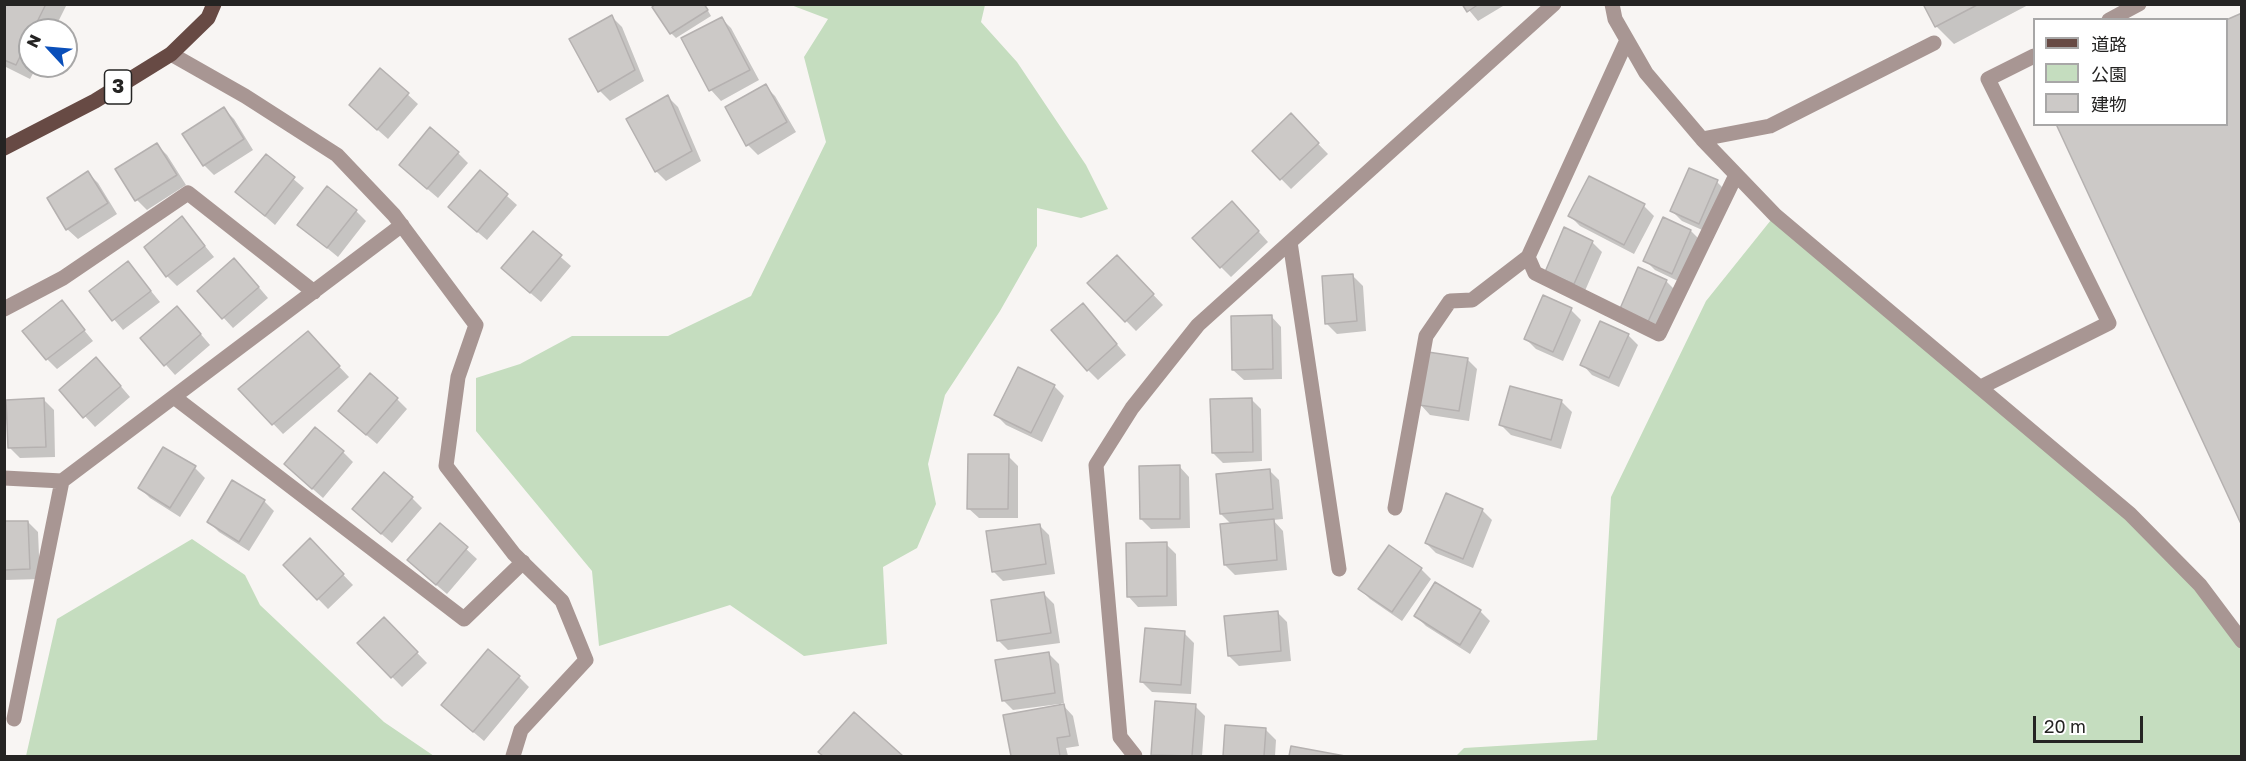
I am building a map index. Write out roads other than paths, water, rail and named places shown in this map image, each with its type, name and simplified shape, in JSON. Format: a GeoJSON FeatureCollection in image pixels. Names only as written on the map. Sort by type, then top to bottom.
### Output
{"type":"FeatureCollection","features":[{"type":"Feature","properties":{"kind":"main road","name":"3"},"geometry":{"type":"LineString","coordinates":[[6,144],[95,101],[171,54],[208,18],[214,4]]}},
{"type":"Feature","properties":{"kind":"street"},"geometry":{"type":"LineString","coordinates":[[1135,756],[1120,737],[1096,465],[1132,408],[1198,325],[1554,4]]}},
{"type":"Feature","properties":{"kind":"street"},"geometry":{"type":"LineString","coordinates":[[1612,4],[1615,20],[1646,73],[1702,139],[1775,215],[2130,514],[2200,585],[2241,638]]}},
{"type":"Feature","properties":{"kind":"street"},"geometry":{"type":"LineString","coordinates":[[2113,18],[2139,4]]}},
{"type":"Feature","properties":{"kind":"street"},"geometry":{"type":"LineString","coordinates":[[1395,508],[1426,336],[1450,301],[1472,300],[1528,257],[1627,40]]}},
{"type":"Feature","properties":{"kind":"street"},"geometry":{"type":"LineString","coordinates":[[1702,139],[1770,126],[1934,44]]}},
{"type":"Feature","properties":{"kind":"street"},"geometry":{"type":"LineString","coordinates":[[171,54],[245,96],[337,155],[402,225],[476,325],[458,377],[446,466],[523,562],[562,601],[586,660],[521,730],[513,756]]}},
{"type":"Feature","properties":{"kind":"street"},"geometry":{"type":"LineString","coordinates":[[1980,387],[2109,323],[1988,79],[2033,56]]}},
{"type":"Feature","properties":{"kind":"street"},"geometry":{"type":"LineString","coordinates":[[1528,257],[1535,273],[1659,334],[1736,175]]}},
{"type":"Feature","properties":{"kind":"street"},"geometry":{"type":"LineString","coordinates":[[4,309],[63,278],[188,193],[314,292]]}},
{"type":"Feature","properties":{"kind":"street"},"geometry":{"type":"LineString","coordinates":[[4,478],[62,481],[402,225]]}},
{"type":"Feature","properties":{"kind":"street"},"geometry":{"type":"LineString","coordinates":[[1290,242],[1338,569]]}},
{"type":"Feature","properties":{"kind":"street"},"geometry":{"type":"LineString","coordinates":[[174,397],[464,620],[523,562]]}},
{"type":"Feature","properties":{"kind":"street"},"geometry":{"type":"LineString","coordinates":[[14,719],[62,481]]}}]}
